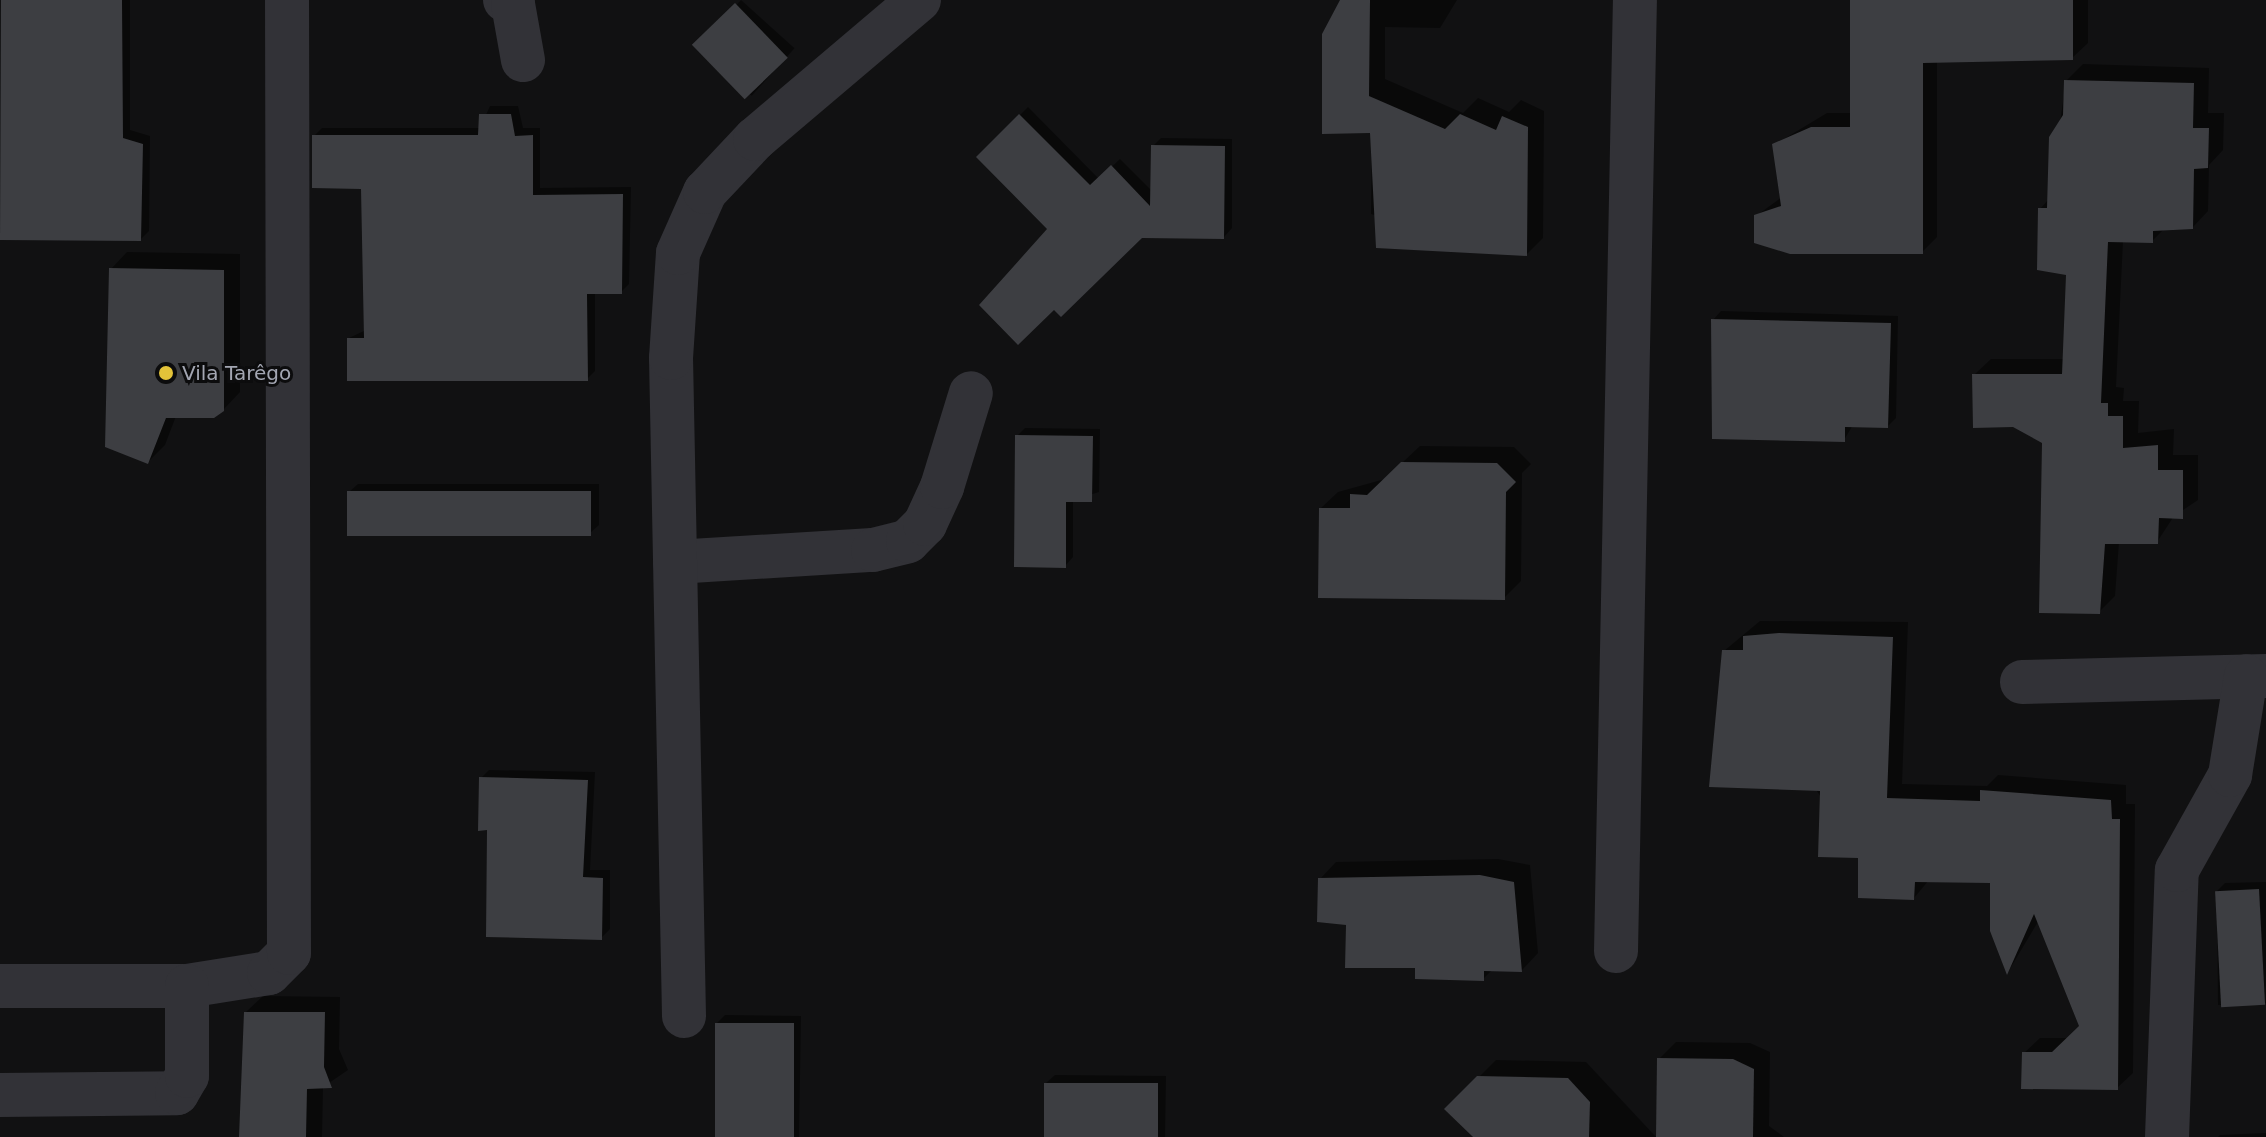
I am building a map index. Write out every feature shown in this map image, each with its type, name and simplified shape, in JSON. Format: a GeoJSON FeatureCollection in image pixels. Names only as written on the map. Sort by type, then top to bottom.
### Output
{"type":"FeatureCollection","features":[{"type":"Feature","properties":{"kind":"street"},"geometry":{"type":"LineString","coordinates":[[0,986],[187,986],[269,973],[289,953],[287,0]]}},
{"type":"Feature","properties":{"kind":"street"},"geometry":{"type":"LineString","coordinates":[[505,0],[513,4],[523,60]]}},
{"type":"Feature","properties":{"kind":"street"},"geometry":{"type":"LineString","coordinates":[[684,1016],[673,297],[687,226],[705,192],[755,139],[919,0]]}},
{"type":"Feature","properties":{"kind":"street"},"geometry":{"type":"LineString","coordinates":[[1616,951],[1635,0]]}},
{"type":"Feature","properties":{"kind":"street"},"geometry":{"type":"LineString","coordinates":[[675,562],[873,550],[908,541],[942,487],[971,393]]}},
{"type":"Feature","properties":{"kind":"street"},"geometry":{"type":"LineString","coordinates":[[2022,682],[2256,676],[2230,775],[2177,870],[2167,1137]]}},
{"type":"Feature","properties":{"kind":"street"},"geometry":{"type":"LineString","coordinates":[[0,1095],[177,1093],[187,1076],[187,986]]}},
{"type":"Feature","properties":{"kind":"building"},"geometry":{"type":"Polygon","coordinates":[[[1,0],[122,0],[123,138],[143,144],[141,241],[0,240],[1,0]]]}},
{"type":"Feature","properties":{"kind":"building"},"geometry":{"type":"Polygon","coordinates":[[[1340,0],[1370,0],[1369,96],[1445,129],[1460,114],[1496,130],[1502,116],[1528,127],[1527,256],[1376,248],[1370,133],[1322,134],[1322,34],[1340,0]]]}},
{"type":"Feature","properties":{"kind":"building"},"geometry":{"type":"Polygon","coordinates":[[[1850,0],[2073,0],[2073,60],[1923,63],[1923,254],[1790,254],[1754,243],[1754,215],[1781,206],[1772,144],[1811,127],[1850,127],[1850,0]]]}},
{"type":"Feature","properties":{"kind":"building"},"geometry":{"type":"Polygon","coordinates":[[[735,3],[788,58],[745,99],[692,45],[735,3]]]}},
{"type":"Feature","properties":{"kind":"building"},"geometry":{"type":"Polygon","coordinates":[[[2064,80],[2194,83],[2193,128],[2209,128],[2208,168],[2194,169],[2193,229],[2153,231],[2153,243],[2108,242],[2101,403],[2108,403],[2108,416],[2123,416],[2123,448],[2158,445],[2158,470],[2183,470],[2183,519],[2159,518],[2158,544],[2105,544],[2100,614],[2039,613],[2042,443],[2013,427],[1973,428],[1972,374],[2062,374],[2066,275],[2037,270],[2038,208],[2047,208],[2049,137],[2063,115],[2064,80]]]}},
{"type":"Feature","properties":{"kind":"building"},"geometry":{"type":"Polygon","coordinates":[[[479,114],[511,114],[515,136],[533,135],[533,195],[623,194],[622,294],[587,294],[588,381],[347,381],[347,338],[364,338],[361,189],[312,188],[312,135],[478,135],[479,114]]]}},
{"type":"Feature","properties":{"kind":"building"},"geometry":{"type":"Polygon","coordinates":[[[1019,114],[1090,185],[1111,165],[1150,206],[1151,145],[1225,146],[1224,239],[1142,238],[1061,317],[1054,310],[1018,345],[979,305],[1047,229],[976,157],[1019,114]]]}},
{"type":"Feature","properties":{"kind":"building","name":"Vila Tarêgo"},"geometry":{"type":"Polygon","coordinates":[[[109,268],[224,270],[224,411],[214,418],[166,418],[148,464],[105,447],[109,268]]]}},
{"type":"Feature","properties":{"kind":"building"},"geometry":{"type":"Polygon","coordinates":[[[1711,319],[1891,323],[1888,428],[1845,427],[1845,442],[1712,439],[1711,319]]]}},
{"type":"Feature","properties":{"kind":"building"},"geometry":{"type":"Polygon","coordinates":[[[1015,435],[1093,436],[1092,502],[1066,502],[1066,568],[1014,567],[1015,435]]]}},
{"type":"Feature","properties":{"kind":"building"},"geometry":{"type":"Polygon","coordinates":[[[1401,462],[1497,463],[1516,482],[1506,492],[1505,600],[1318,598],[1319,508],[1350,508],[1350,494],[1367,495],[1401,462]]]}},
{"type":"Feature","properties":{"kind":"building"},"geometry":{"type":"Polygon","coordinates":[[[347,491],[591,491],[591,536],[347,536],[347,491]]]}},
{"type":"Feature","properties":{"kind":"building"},"geometry":{"type":"Polygon","coordinates":[[[1779,633],[1893,637],[1887,798],[1980,801],[1980,790],[2111,800],[2112,819],[2120,819],[2118,1090],[2021,1089],[2022,1052],[2052,1052],[2079,1026],[2034,914],[2007,975],[1990,931],[1990,883],[1915,882],[1914,900],[1858,898],[1858,858],[1818,857],[1820,791],[1709,787],[1722,650],[1743,650],[1743,636],[1779,633]]]}},
{"type":"Feature","properties":{"kind":"building"},"geometry":{"type":"Polygon","coordinates":[[[479,777],[588,780],[583,877],[603,878],[602,940],[486,937],[487,830],[478,831],[479,777]]]}},
{"type":"Feature","properties":{"kind":"building"},"geometry":{"type":"Polygon","coordinates":[[[1480,875],[1514,882],[1522,972],[1484,971],[1484,981],[1415,979],[1415,968],[1345,968],[1346,925],[1317,922],[1318,878],[1480,875]]]}},
{"type":"Feature","properties":{"kind":"building"},"geometry":{"type":"Polygon","coordinates":[[[2259,889],[2265,1005],[2221,1007],[2215,891],[2259,889]]]}},
{"type":"Feature","properties":{"kind":"building"},"geometry":{"type":"Polygon","coordinates":[[[244,1012],[325,1012],[324,1067],[332,1088],[307,1089],[306,1137],[239,1137],[244,1012]]]}},
{"type":"Feature","properties":{"kind":"building"},"geometry":{"type":"Polygon","coordinates":[[[715,1023],[794,1023],[794,1137],[715,1137],[715,1023]]]}},
{"type":"Feature","properties":{"kind":"building"},"geometry":{"type":"Polygon","coordinates":[[[1657,1058],[1733,1059],[1754,1069],[1753,1137],[1656,1137],[1657,1058]]]}},
{"type":"Feature","properties":{"kind":"building"},"geometry":{"type":"Polygon","coordinates":[[[1477,1076],[1568,1078],[1590,1102],[1589,1137],[1473,1137],[1444,1109],[1477,1076]]]}},
{"type":"Feature","properties":{"kind":"building"},"geometry":{"type":"Polygon","coordinates":[[[1044,1083],[1158,1083],[1158,1137],[1044,1137],[1044,1083]]]}},
{"type":"Feature","properties":{"kind":"place","name":"Vila Tarêgo"},"geometry":{"type":"Point","coordinates":[166,373]}}]}
